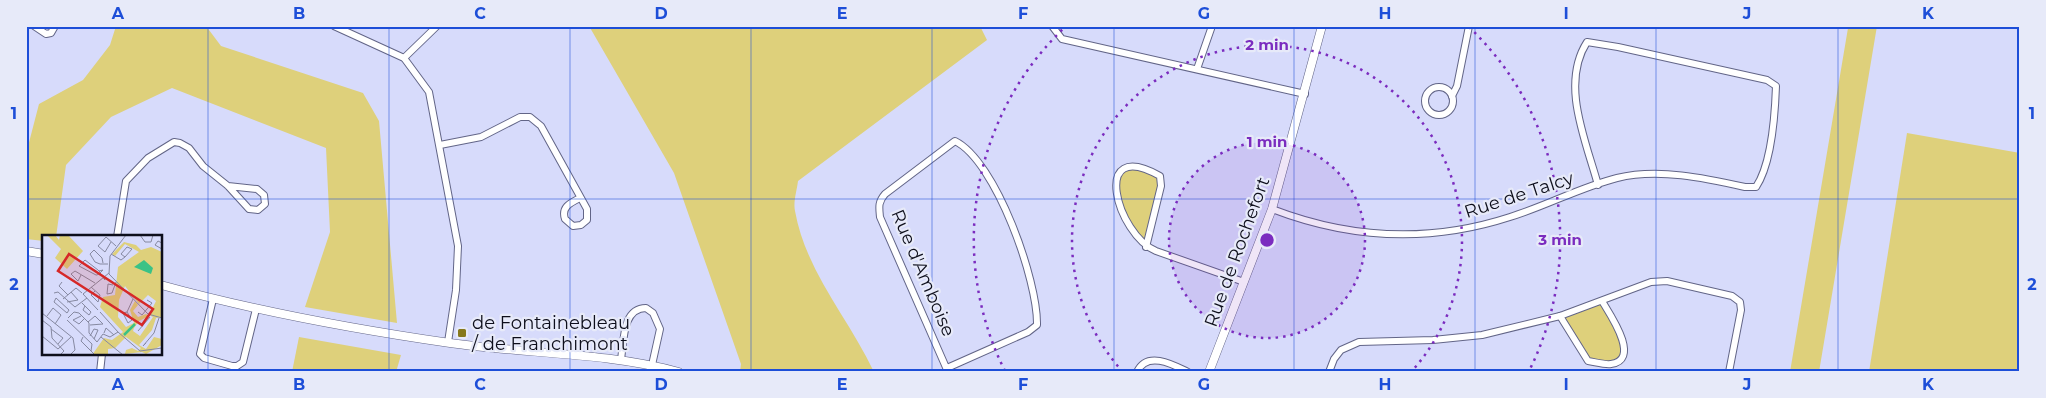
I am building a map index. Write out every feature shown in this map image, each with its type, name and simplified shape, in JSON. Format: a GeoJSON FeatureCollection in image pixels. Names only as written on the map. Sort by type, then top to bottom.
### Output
{"type":"FeatureCollection","features":[{"type":"Feature","properties":{"kind":"street"},"geometry":{"type":"LineString","coordinates":[[34,26],[44,34],[51,32],[55,26]]}},
{"type":"Feature","properties":{"kind":"street"},"geometry":{"type":"LineString","coordinates":[[334,26],[404,58],[427,87],[440,145],[458,253],[456,290],[448,342]]}},
{"type":"Feature","properties":{"kind":"street"},"geometry":{"type":"LineString","coordinates":[[404,58],[437,26]]}},
{"type":"Feature","properties":{"kind":"street"},"geometry":{"type":"LineString","coordinates":[[1052,26],[1062,39],[1305,94]]}},
{"type":"Feature","properties":{"kind":"street"},"geometry":{"type":"LineString","coordinates":[[1197,69],[1212,26]]}},
{"type":"Feature","properties":{"kind":"street","name":"Rue de Rochefort"},"geometry":{"type":"LineString","coordinates":[[1208,372],[1272,209],[1305,94],[1322,26]]}},
{"type":"Feature","properties":{"kind":"street"},"geometry":{"type":"LineString","coordinates":[[1452,96],[1446,89],[1433,88],[1426,94],[1426,107],[1433,114],[1442,115],[1450,110],[1452,96],[1457,86],[1469,26]]}},
{"type":"Feature","properties":{"kind":"street","name":"Rue de Talcy"},"geometry":{"type":"LineString","coordinates":[[1272,209],[1299,219],[1354,233],[1407,234],[1455,230],[1487,224],[1598,185],[1617,178],[1641,175],[1673,175],[1745,187],[1756,186],[1764,174],[1776,104],[1776,86],[1767,80],[1618,47],[1587,42],[1577,64],[1576,103],[1598,185]]}},
{"type":"Feature","properties":{"kind":"street"},"geometry":{"type":"LineString","coordinates":[[440,145],[481,137],[520,117],[530,117],[541,126],[588,212],[588,218],[581,225],[573,226],[566,221],[564,213],[568,204],[580,198]]}},
{"type":"Feature","properties":{"kind":"street"},"geometry":{"type":"LineString","coordinates":[[118,235],[126,181],[148,158],[169,144],[174,142],[185,145],[249,209],[258,210],[265,204],[264,195],[257,189],[228,186]]}},
{"type":"Feature","properties":{"kind":"street","name":"Rue d'Amboise"},"geometry":{"type":"LineString","coordinates":[[955,142],[965,147],[976,159],[1006,211],[1020,245],[1037,313],[1037,325],[1028,332],[948,370],[880,217],[879,207],[880,200],[885,194],[955,142]]}},
{"type":"Feature","properties":{"kind":"street"},"geometry":{"type":"LineString","coordinates":[[1146,247],[1161,186],[1160,176],[1147,169],[1129,165],[1121,169],[1116,176],[1115,189],[1128,226],[1146,247],[1244,282]]}},
{"type":"Feature","properties":{"kind":"street"},"geometry":{"type":"LineString","coordinates":[[26,251],[42,254]]}},
{"type":"Feature","properties":{"kind":"street"},"geometry":{"type":"LineString","coordinates":[[1329,372],[1334,359],[1342,350],[1359,342],[1433,340],[1482,335],[1560,316],[1651,282],[1667,281],[1732,296],[1740,302],[1741,310],[1730,372]]}},
{"type":"Feature","properties":{"kind":"street"},"geometry":{"type":"LineString","coordinates":[[162,285],[256,309],[448,342],[621,359],[679,372]]}},
{"type":"Feature","properties":{"kind":"street"},"geometry":{"type":"LineString","coordinates":[[213,299],[200,354],[204,358],[232,366],[242,362],[256,309]]}},
{"type":"Feature","properties":{"kind":"street"},"geometry":{"type":"LineString","coordinates":[[1560,316],[1588,361],[1612,364],[1619,361],[1624,353],[1624,340],[1602,300]]}},
{"type":"Feature","properties":{"kind":"street"},"geometry":{"type":"LineString","coordinates":[[621,359],[629,316],[636,310],[646,308],[653,313],[660,329],[652,365]]}},
{"type":"Feature","properties":{"kind":"street"},"geometry":{"type":"LineString","coordinates":[[100,372],[102,356]]}},
{"type":"Feature","properties":{"kind":"street"},"geometry":{"type":"LineString","coordinates":[[1137,372],[1139,368],[1149,362],[1162,360],[1188,372]]}},
{"type":"Feature","properties":{"kind":"shaded area"},"geometry":{"type":"Polygon","coordinates":[[[116,26],[206,26],[221,46],[363,93],[379,121],[397,323],[305,307],[330,232],[326,148],[172,88],[111,117],[66,165],[56,235],[42,235],[42,241],[26,239],[26,154],[39,104],[83,80],[110,45],[116,26]]]}},
{"type":"Feature","properties":{"kind":"shaded area"},"geometry":{"type":"Polygon","coordinates":[[[589,26],[980,26],[987,40],[798,181],[795,211],[800,233],[808,254],[874,372],[740,372],[741,364],[674,173],[589,26]]]}},
{"type":"Feature","properties":{"kind":"shaded area"},"geometry":{"type":"Polygon","coordinates":[[[1842,26],[1877,26],[1819,372],[1790,372],[1848,28],[1842,26]]]}},
{"type":"Feature","properties":{"kind":"shaded area"},"geometry":{"type":"Polygon","coordinates":[[[1907,133],[2020,153],[2020,372],[1869,372],[1907,133]]]}},
{"type":"Feature","properties":{"kind":"shaded area"},"geometry":{"type":"Polygon","coordinates":[[[1129,165],[1160,176],[1146,247],[1128,227],[1116,177],[1129,165]]]}},
{"type":"Feature","properties":{"kind":"shaded area"},"geometry":{"type":"Polygon","coordinates":[[[1602,301],[1624,340],[1624,353],[1612,365],[1588,361],[1560,316],[1602,301]]]}},
{"type":"Feature","properties":{"kind":"shaded area"},"geometry":{"type":"Polygon","coordinates":[[[299,337],[401,355],[396,372],[292,372],[299,337]]]}},
{"type":"Feature","properties":{"kind":"place","name":"de Fontainebleau / de Franchimont"},"geometry":{"type":"Point","coordinates":[462,333]}}]}
